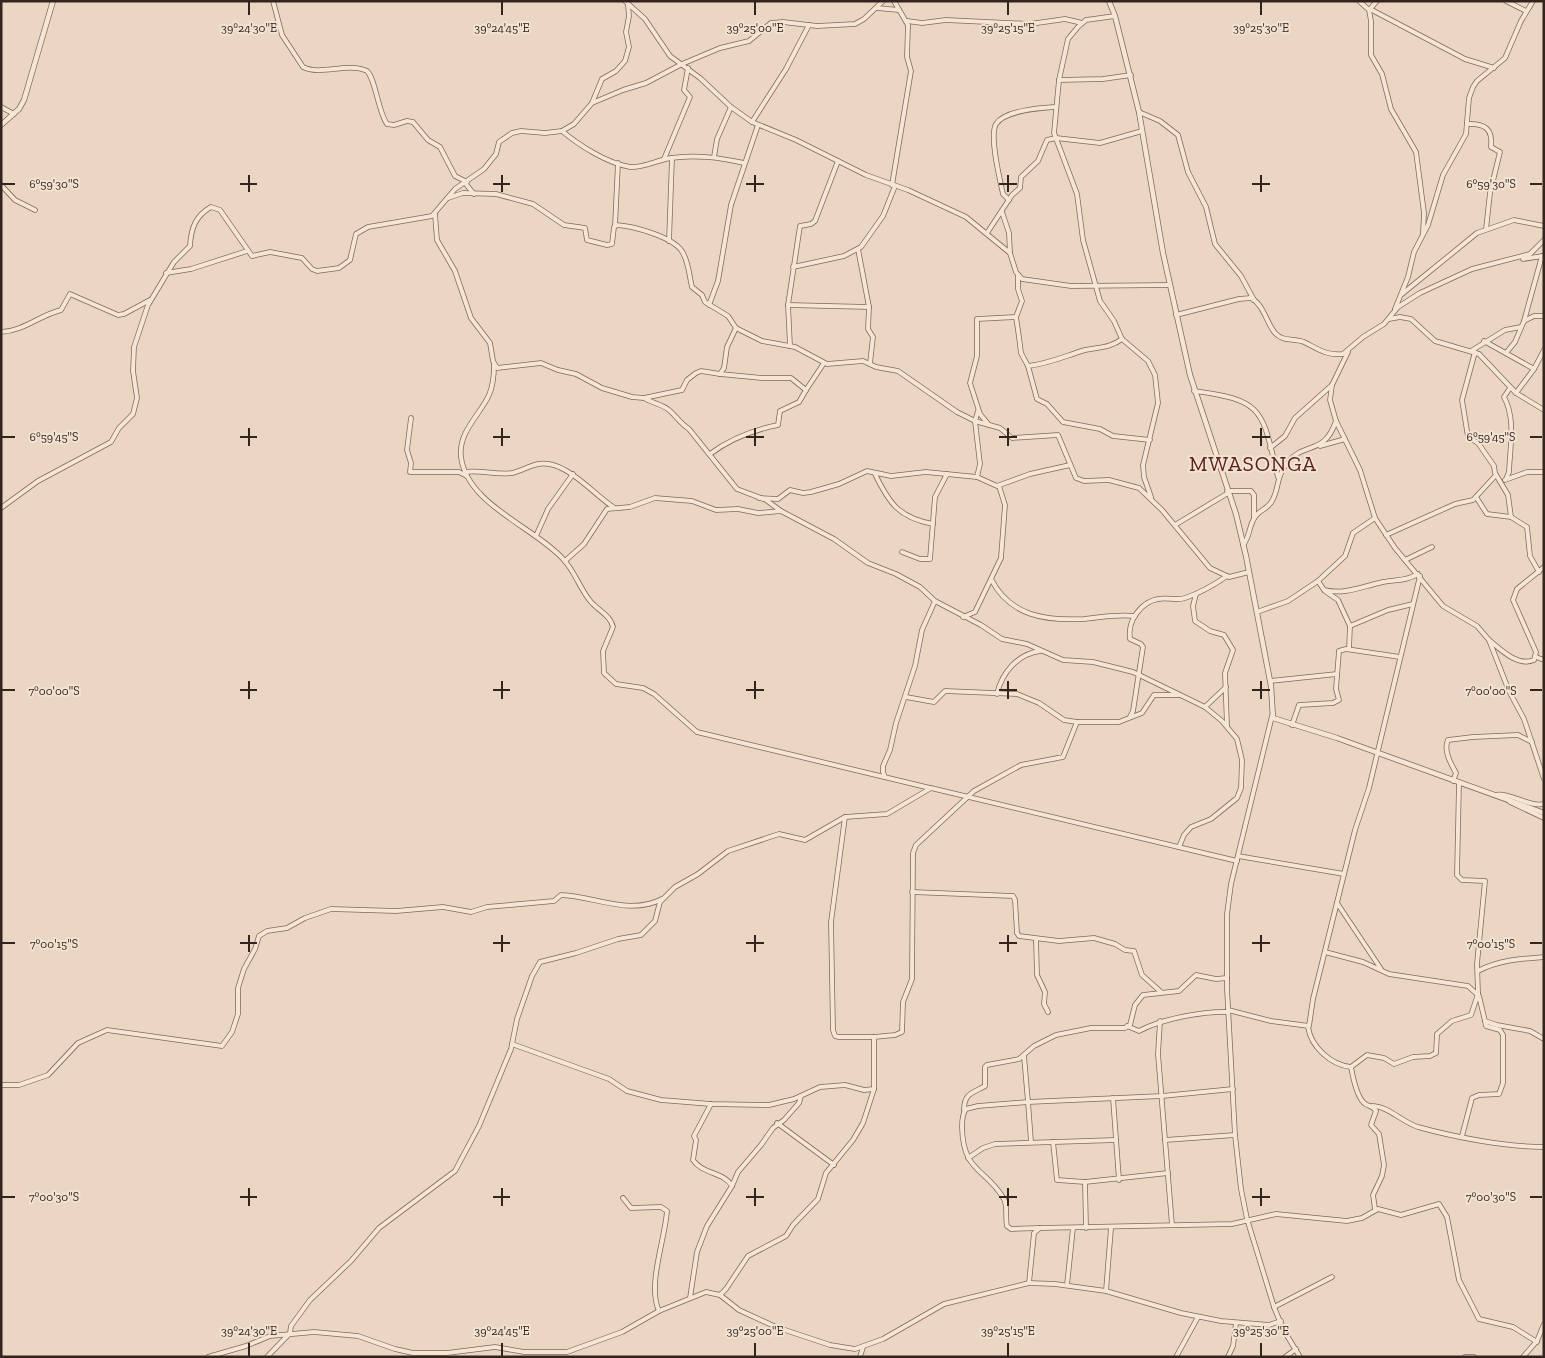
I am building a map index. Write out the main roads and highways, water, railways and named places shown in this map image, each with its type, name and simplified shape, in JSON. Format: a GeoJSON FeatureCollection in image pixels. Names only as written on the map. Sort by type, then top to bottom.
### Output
{"type":"FeatureCollection","features":[{"type":"Feature","properties":{"kind":"district","name":"MWASONGA"},"geometry":{"type":"Point","coordinates":[1253,463]}}]}
